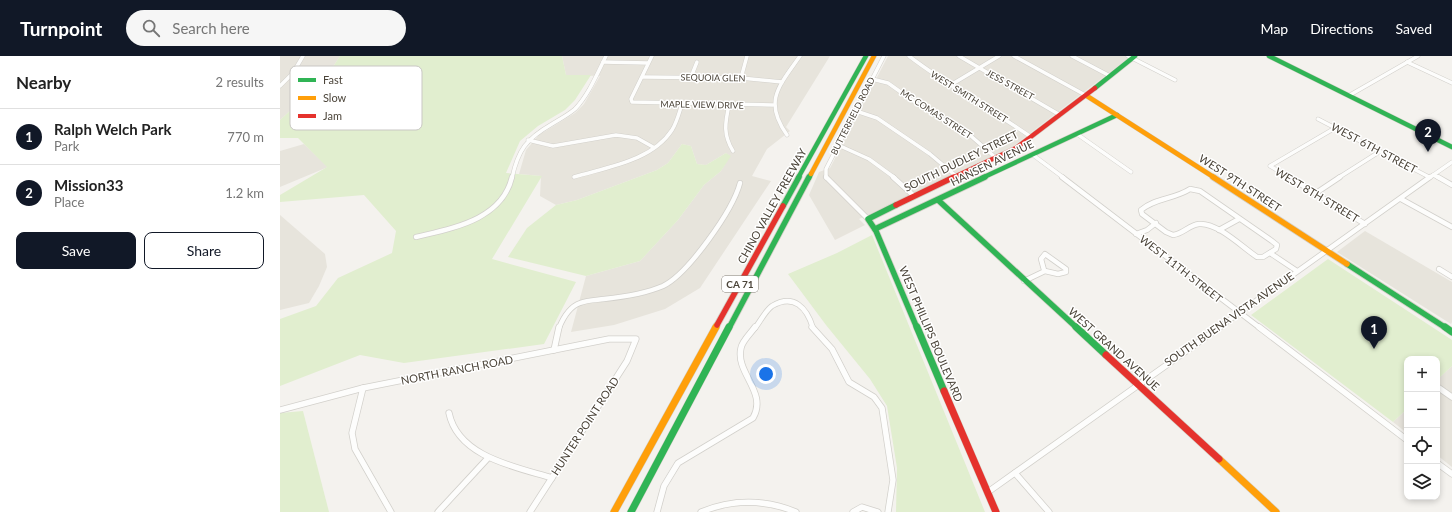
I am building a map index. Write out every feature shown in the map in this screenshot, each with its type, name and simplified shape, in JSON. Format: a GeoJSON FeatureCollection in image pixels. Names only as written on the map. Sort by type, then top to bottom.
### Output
{"type":"FeatureCollection","features":[{"type":"Feature","properties":{"kind":"main road","name":"CHINO VALLEY FREEWAY"},"geometry":{"type":"LineString","coordinates":[[614,512],[866,56]]}},
{"type":"Feature","properties":{"kind":"main road","name":"CHINO VALLEY FREEWAY"},"geometry":{"type":"LineString","coordinates":[[630,512],[874,56]]}},
{"type":"Feature","properties":{"kind":"main road"},"geometry":{"type":"LineString","coordinates":[[1269,56],[1452,147]]}},
{"type":"Feature","properties":{"kind":"main road","name":"SOUTH DUDLEY STREET"},"geometry":{"type":"LineString","coordinates":[[868,219],[1016,148],[1087,96],[1132,57]]}},
{"type":"Feature","properties":{"kind":"main road","name":"WEST 9TH STREET"},"geometry":{"type":"LineString","coordinates":[[1087,96],[1452,332]]}},
{"type":"Feature","properties":{"kind":"main road","name":"HANSEN AVENUE"},"geometry":{"type":"LineString","coordinates":[[875,229],[1117,115]]}},
{"type":"Feature","properties":{"kind":"main road","name":"WEST GRAND AVENUE"},"geometry":{"type":"LineString","coordinates":[[938,200],[1276,512]]}},
{"type":"Feature","properties":{"kind":"main road","name":"WEST PHILLIPS BOULEVARD"},"geometry":{"type":"LineString","coordinates":[[868,219],[875,229],[996,512]]}},
{"type":"Feature","properties":{"kind":"street"},"geometry":{"type":"LineString","coordinates":[[297,66],[303,56]]}},
{"type":"Feature","properties":{"kind":"street"},"geometry":{"type":"LineString","coordinates":[[416,237],[453,228],[490,210],[508,191],[517,157],[521,148],[537,132],[572,112],[580,103],[606,56]]}},
{"type":"Feature","properties":{"kind":"street"},"geometry":{"type":"LineString","coordinates":[[643,77],[652,56]]}},
{"type":"Feature","properties":{"kind":"street"},"geometry":{"type":"LineString","coordinates":[[741,78],[747,56]]}},
{"type":"Feature","properties":{"kind":"street"},"geometry":{"type":"LineString","coordinates":[[787,135],[776,120],[773,105],[774,97],[782,82],[800,56]]}},
{"type":"Feature","properties":{"kind":"street","name":"BUTTERFIELD ROAD"},"geometry":{"type":"LineString","coordinates":[[826,178],[826,169],[884,56]]}},
{"type":"Feature","properties":{"kind":"street","name":"WEST SMITH STREET"},"geometry":{"type":"LineString","coordinates":[[909,56],[949,86],[998,114],[1031,137]]}},
{"type":"Feature","properties":{"kind":"street","name":"JESS STREET"},"geometry":{"type":"LineString","coordinates":[[959,56],[1060,115]]}},
{"type":"Feature","properties":{"kind":"street"},"geometry":{"type":"LineString","coordinates":[[949,86],[999,56]]}},
{"type":"Feature","properties":{"kind":"street","name":"WEST 9TH STREET"},"geometry":{"type":"LineString","coordinates":[[1014,56],[1087,96]]}},
{"type":"Feature","properties":{"kind":"street"},"geometry":{"type":"LineString","coordinates":[[1072,56],[1110,76]]}},
{"type":"Feature","properties":{"kind":"street"},"geometry":{"type":"LineString","coordinates":[[1350,95],[1418,56]]}},
{"type":"Feature","properties":{"kind":"street"},"geometry":{"type":"LineString","coordinates":[[1132,57],[1175,80]]}},
{"type":"Feature","properties":{"kind":"street"},"geometry":{"type":"LineString","coordinates":[[603,62],[648,63]]}},
{"type":"Feature","properties":{"kind":"street"},"geometry":{"type":"LineString","coordinates":[[691,77],[697,62]]}},
{"type":"Feature","properties":{"kind":"street"},"geometry":{"type":"LineString","coordinates":[[1407,62],[1452,83]]}},
{"type":"Feature","properties":{"kind":"street"},"geometry":{"type":"LineString","coordinates":[[280,86],[290,76]]}},
{"type":"Feature","properties":{"kind":"street","name":"SEQUOIA GLEN"},"geometry":{"type":"LineString","coordinates":[[643,77],[741,78],[782,82]]}},
{"type":"Feature","properties":{"kind":"street","name":"MAPLE VIEW DRIVE"},"geometry":{"type":"LineString","coordinates":[[643,77],[631,99],[632,102],[773,105]]}},
{"type":"Feature","properties":{"kind":"street","name":"MC COMAS STREET"},"geometry":{"type":"LineString","coordinates":[[872,79],[888,83],[919,105],[971,136],[996,158]]}},
{"type":"Feature","properties":{"kind":"street"},"geometry":{"type":"LineString","coordinates":[[574,177],[641,155],[653,147],[672,130],[682,104]]}},
{"type":"Feature","properties":{"kind":"street"},"geometry":{"type":"LineString","coordinates":[[729,105],[724,134],[733,151]]}},
{"type":"Feature","properties":{"kind":"street"},"geometry":{"type":"LineString","coordinates":[[856,111],[877,118],[930,154],[956,176]]}},
{"type":"Feature","properties":{"kind":"street","name":"WEST 6TH STREET"},"geometry":{"type":"LineString","coordinates":[[1318,119],[1379,152],[1452,185]]}},
{"type":"Feature","properties":{"kind":"street","name":"WEST 8TH STREET"},"geometry":{"type":"LineString","coordinates":[[1335,128],[1270,166],[1365,224]]}},
{"type":"Feature","properties":{"kind":"street"},"geometry":{"type":"LineString","coordinates":[[1077,134],[1131,172]]}},
{"type":"Feature","properties":{"kind":"street"},"geometry":{"type":"LineString","coordinates":[[528,140],[553,146],[622,136],[637,138],[653,147]]}},
{"type":"Feature","properties":{"kind":"street"},"geometry":{"type":"LineString","coordinates":[[838,145],[852,148],[891,174],[914,196]]}},
{"type":"Feature","properties":{"kind":"street"},"geometry":{"type":"LineString","coordinates":[[1316,193],[1379,152]]}},
{"type":"Feature","properties":{"kind":"street","name":"WEST 11TH STREET"},"geometry":{"type":"LineString","coordinates":[[1033,155],[1404,438]]}},
{"type":"Feature","properties":{"kind":"street","name":"SOUTH BUENA VISTA AVENUE"},"geometry":{"type":"LineString","coordinates":[[988,492],[1452,162]]}},
{"type":"Feature","properties":{"kind":"street","name":"WEST PHILLIPS BOULEVARD"},"geometry":{"type":"LineString","coordinates":[[826,178],[868,219]]}},
{"type":"Feature","properties":{"kind":"street"},"geometry":{"type":"LineString","coordinates":[[554,350],[558,327],[570,307],[580,303],[651,290],[675,278],[691,261],[737,194],[740,183]]}},
{"type":"Feature","properties":{"kind":"street"},"geometry":{"type":"LineString","coordinates":[[1195,189],[1239,219],[1276,245],[1276,249],[1263,257],[1258,257],[1219,230],[1211,226],[1196,223],[1180,234],[1169,234],[1142,214],[1141,210],[1143,207],[1156,201],[1176,198],[1190,190],[1195,189]]}},
{"type":"Feature","properties":{"kind":"street"},"geometry":{"type":"LineString","coordinates":[[1401,199],[1452,228]]}},
{"type":"Feature","properties":{"kind":"street"},"geometry":{"type":"LineString","coordinates":[[1219,230],[1239,219]]}},
{"type":"Feature","properties":{"kind":"street"},"geometry":{"type":"LineString","coordinates":[[1136,234],[1156,223]]}},
{"type":"Feature","properties":{"kind":"street"},"geometry":{"type":"LineString","coordinates":[[1270,253],[1297,271]]}},
{"type":"Feature","properties":{"kind":"street"},"geometry":{"type":"LineString","coordinates":[[1024,281],[1044,270],[1050,269],[1058,274],[1066,272],[1066,269],[1050,256],[1045,254],[1041,259],[1044,265],[1044,270]]}},
{"type":"Feature","properties":{"kind":"street"},"geometry":{"type":"LineString","coordinates":[[1439,270],[1452,277]]}},
{"type":"Feature","properties":{"kind":"street"},"geometry":{"type":"LineString","coordinates":[[657,512],[660,498],[670,473],[678,463],[753,418],[757,411],[758,403],[755,392],[740,361],[741,346],[771,307],[785,302],[793,302],[805,311],[813,329],[832,349],[849,382],[874,397],[882,408],[893,480],[888,512]]}},
{"type":"Feature","properties":{"kind":"street","name":"NORTH RANCH ROAD"},"geometry":{"type":"LineString","coordinates":[[280,410],[364,388],[609,339],[636,339]]}},
{"type":"Feature","properties":{"kind":"street","name":"HUNTER POINT ROAD"},"geometry":{"type":"LineString","coordinates":[[530,512],[627,361],[636,339]]}},
{"type":"Feature","properties":{"kind":"street"},"geometry":{"type":"LineString","coordinates":[[364,388],[352,434],[354,449],[391,512]]}},
{"type":"Feature","properties":{"kind":"street"},"geometry":{"type":"LineString","coordinates":[[1440,388],[1452,396]]}},
{"type":"Feature","properties":{"kind":"street"},"geometry":{"type":"LineString","coordinates":[[449,413],[453,427],[461,437],[488,458],[552,478]]}},
{"type":"Feature","properties":{"kind":"street"},"geometry":{"type":"LineString","coordinates":[[438,512],[488,458]]}},
{"type":"Feature","properties":{"kind":"street"},"geometry":{"type":"LineString","coordinates":[[1438,464],[1452,474]]}},
{"type":"Feature","properties":{"kind":"street"},"geometry":{"type":"LineString","coordinates":[[1015,473],[1049,512]]}},
{"type":"Feature","properties":{"kind":"street"},"geometry":{"type":"LineString","coordinates":[[701,512],[718,506],[760,501],[781,505],[796,512]]}},
{"type":"Feature","properties":{"kind":"street"},"geometry":{"type":"LineString","coordinates":[[853,512],[862,507],[878,512]]}},
{"type":"Feature","properties":{"kind":"shaded area"},"geometry":{"type":"Polygon","coordinates":[[[280,56],[340,56],[333,66],[290,66],[290,111],[280,120],[280,56]]]}},
{"type":"Feature","properties":{"kind":"shaded area"},"geometry":{"type":"Polygon","coordinates":[[[562,56],[830,56],[786,127],[790,131],[767,149],[752,176],[771,181],[700,288],[665,309],[614,325],[571,332],[586,276],[640,261],[678,220],[704,185],[721,171],[730,156],[726,153],[706,165],[697,164],[691,146],[682,144],[668,163],[657,170],[577,200],[556,205],[540,196],[541,176],[519,174],[526,150],[539,135],[575,113],[584,104],[600,76],[566,75],[562,56]]]}},
{"type":"Feature","properties":{"kind":"shaded area"},"geometry":{"type":"Polygon","coordinates":[[[888,56],[1131,56],[1012,147],[859,219],[865,225],[835,240],[809,195],[819,172],[830,168],[888,56]]]}},
{"type":"Feature","properties":{"kind":"shaded area"},"geometry":{"type":"Polygon","coordinates":[[[304,144],[328,167],[280,187],[280,151],[304,144]]]}},
{"type":"Feature","properties":{"kind":"shaded area"},"geometry":{"type":"Polygon","coordinates":[[[280,215],[325,254],[327,267],[319,286],[309,303],[280,310],[280,215]]]}},
{"type":"Feature","properties":{"kind":"shaded area"},"geometry":{"type":"Polygon","coordinates":[[[1365,231],[1452,282],[1451,324],[1337,252],[1365,231]]]}},
{"type":"Feature","properties":{"kind":"shaded area"},"geometry":{"type":"Polygon","coordinates":[[[1452,366],[1452,467],[1440,457],[1440,377],[1452,366]]]}},
{"type":"Feature","properties":{"kind":"shaded area"},"geometry":{"type":"Polygon","coordinates":[[[1404,412],[1404,431],[1393,422],[1404,412]]]}},
{"type":"Feature","properties":{"kind":"green space"},"geometry":{"type":"Polygon","coordinates":[[[340,56],[562,56],[566,75],[591,75],[575,100],[565,110],[538,126],[520,141],[506,173],[542,176],[492,259],[576,282],[544,344],[404,363],[360,355],[280,386],[280,319],[316,306],[338,278],[392,253],[396,231],[364,195],[280,202],[280,195],[327,167],[298,138],[280,138],[280,120],[290,111],[290,130],[422,130],[422,66],[333,66],[340,56]]]}},
{"type":"Feature","properties":{"kind":"green space"},"geometry":{"type":"Polygon","coordinates":[[[682,144],[691,146],[697,164],[706,165],[726,153],[731,156],[721,171],[704,185],[678,220],[640,261],[586,276],[508,257],[527,228],[556,205],[577,200],[657,170],[668,163],[682,144]]]}},
{"type":"Feature","properties":{"kind":"green space"},"geometry":{"type":"Polygon","coordinates":[[[872,235],[985,512],[896,512],[897,468],[887,406],[870,379],[826,325],[788,274],[837,253],[872,235]]]}},
{"type":"Feature","properties":{"kind":"green space"},"geometry":{"type":"Polygon","coordinates":[[[1328,259],[1452,340],[1452,366],[1440,377],[1440,356],[1404,356],[1404,412],[1393,422],[1251,315],[1328,259]]]}},
{"type":"Feature","properties":{"kind":"green space"},"geometry":{"type":"Polygon","coordinates":[[[303,411],[329,512],[280,512],[280,413],[303,411]]]}},
{"type":"Feature","properties":{"kind":"traffic: fast"},"geometry":{"type":"LineString","coordinates":[[783,206],[866,56]]}},
{"type":"Feature","properties":{"kind":"traffic: fast"},"geometry":{"type":"LineString","coordinates":[[1095,88],[1135,56]]}},
{"type":"Feature","properties":{"kind":"traffic: fast"},"geometry":{"type":"LineString","coordinates":[[1269,56],[1452,147]]}},
{"type":"Feature","properties":{"kind":"traffic: fast"},"geometry":{"type":"LineString","coordinates":[[875,229],[1117,115]]}},
{"type":"Feature","properties":{"kind":"traffic: fast"},"geometry":{"type":"LineString","coordinates":[[631,512],[811,174]]}},
{"type":"Feature","properties":{"kind":"traffic: fast"},"geometry":{"type":"LineString","coordinates":[[938,200],[1106,355]]}},
{"type":"Feature","properties":{"kind":"traffic: fast"},"geometry":{"type":"LineString","coordinates":[[896,205],[868,219],[876,231],[944,391]]}},
{"type":"Feature","properties":{"kind":"traffic: fast"},"geometry":{"type":"LineString","coordinates":[[1347,264],[1452,332]]}},
{"type":"Feature","properties":{"kind":"traffic: slow"},"geometry":{"type":"LineString","coordinates":[[811,174],[874,56]]}},
{"type":"Feature","properties":{"kind":"traffic: slow"},"geometry":{"type":"LineString","coordinates":[[1087,96],[1347,264]]}},
{"type":"Feature","properties":{"kind":"traffic: slow"},"geometry":{"type":"LineString","coordinates":[[614,512],[717,325]]}},
{"type":"Feature","properties":{"kind":"traffic: slow"},"geometry":{"type":"LineString","coordinates":[[1219,459],[1276,512]]}},
{"type":"Feature","properties":{"kind":"traffic: jam"},"geometry":{"type":"LineString","coordinates":[[896,205],[1016,148],[1095,88]]}},
{"type":"Feature","properties":{"kind":"traffic: jam"},"geometry":{"type":"LineString","coordinates":[[717,325],[783,206]]}},
{"type":"Feature","properties":{"kind":"traffic: jam"},"geometry":{"type":"LineString","coordinates":[[1106,355],[1219,459]]}},
{"type":"Feature","properties":{"kind":"traffic: jam"},"geometry":{"type":"LineString","coordinates":[[944,391],[996,512]]}},
{"type":"Feature","properties":{"kind":"place","name":"Mission33"},"geometry":{"type":"Point","coordinates":[1428,152]}},
{"type":"Feature","properties":{"kind":"place","name":"Ralph Welch Park"},"geometry":{"type":"Point","coordinates":[1374,349]}}]}
